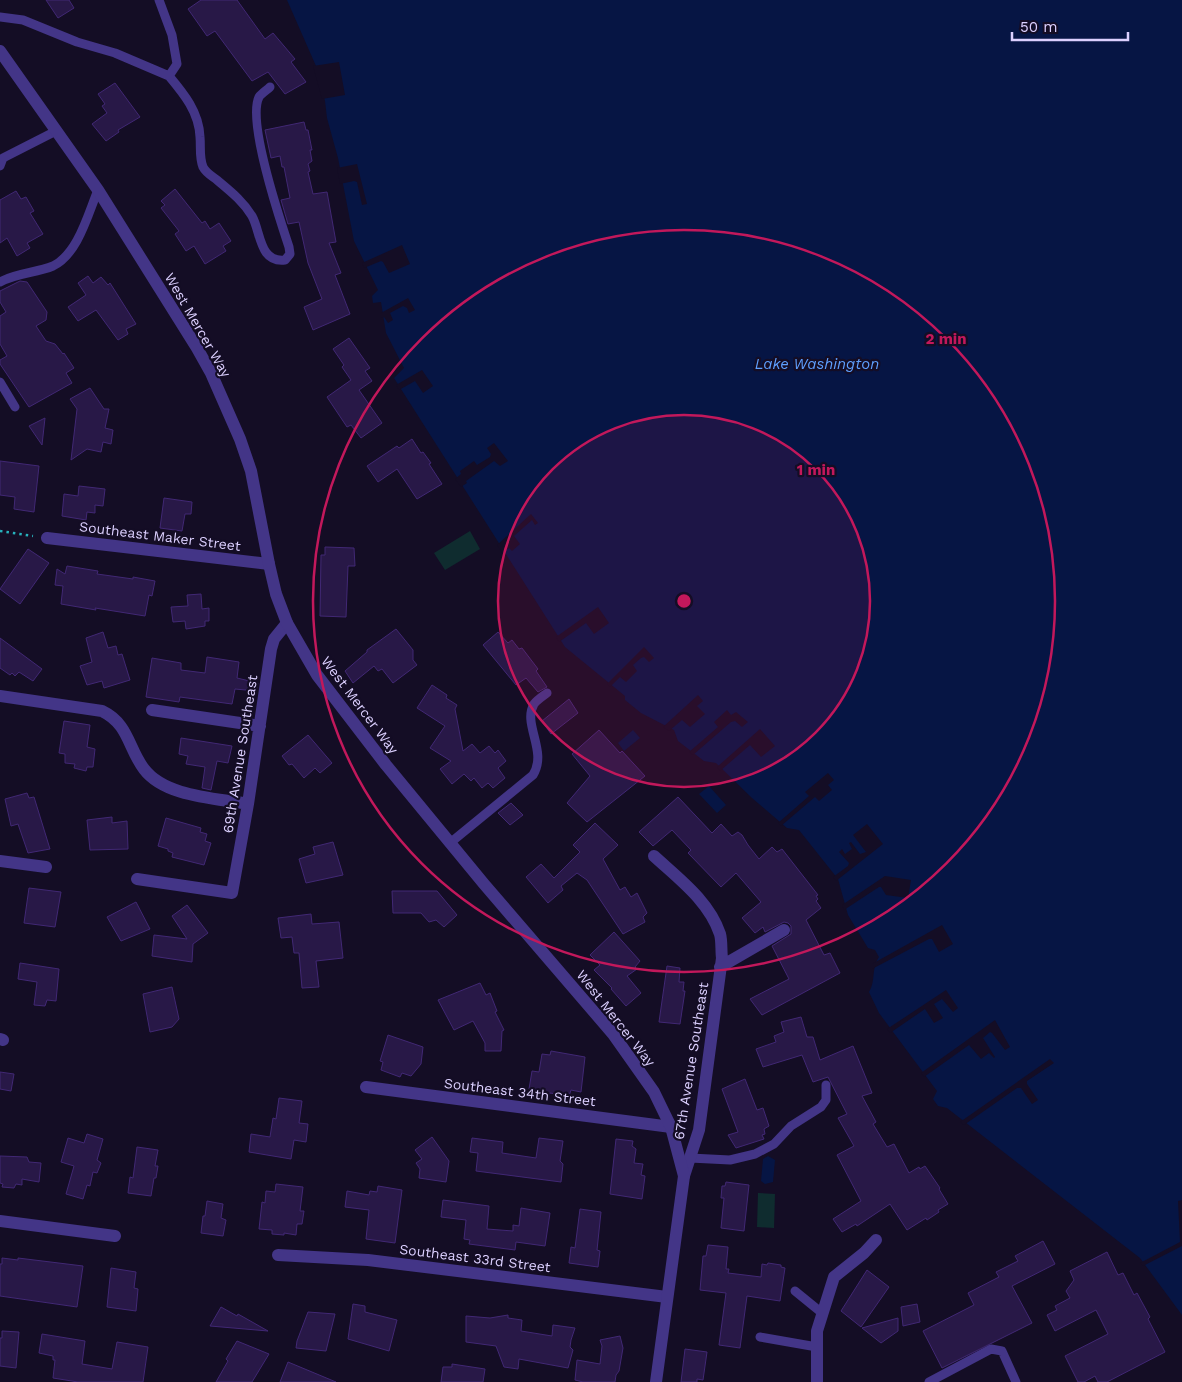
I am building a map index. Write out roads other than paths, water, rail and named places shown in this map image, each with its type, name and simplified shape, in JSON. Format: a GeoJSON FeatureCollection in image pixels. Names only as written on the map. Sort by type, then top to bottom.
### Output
{"type":"FeatureCollection","features":[{"type":"Feature","properties":{"kind":"street","name":"West Mercer Way"},"geometry":{"type":"LineString","coordinates":[[0,51],[98,190],[197,348],[240,439],[251,472],[276,594],[287,624],[317,675],[386,765],[450,843],[613,1034],[654,1092],[671,1127],[684,1176]]}},
{"type":"Feature","properties":{"kind":"street","name":"Southeast Maker Street"},"geometry":{"type":"LineString","coordinates":[[47,538],[269,564]]}},
{"type":"Feature","properties":{"kind":"street","name":"69th Avenue Southeast"},"geometry":{"type":"LineString","coordinates":[[136,879],[232,893],[248,804],[271,649],[274,639],[287,624]]}},
{"type":"Feature","properties":{"kind":"street"},"geometry":{"type":"LineString","coordinates":[[0,696],[102,711],[120,723],[143,769],[163,786],[179,792],[248,804]]}},
{"type":"Feature","properties":{"kind":"street"},"geometry":{"type":"LineString","coordinates":[[152,710],[260,726]]}},
{"type":"Feature","properties":{"kind":"street","name":"67th Avenue Southeast"},"geometry":{"type":"LineString","coordinates":[[654,856],[694,892],[711,915],[720,936],[720,967],[699,1130],[684,1176],[656,1382]]}},
{"type":"Feature","properties":{"kind":"street"},"geometry":{"type":"LineString","coordinates":[[0,861],[46,867]]}},
{"type":"Feature","properties":{"kind":"street"},"geometry":{"type":"LineString","coordinates":[[720,967],[784,930]]}},
{"type":"Feature","properties":{"kind":"street","name":"Southeast 34th Street"},"geometry":{"type":"LineString","coordinates":[[366,1087],[671,1127]]}},
{"type":"Feature","properties":{"kind":"street"},"geometry":{"type":"LineString","coordinates":[[0,1221],[115,1236]]}},
{"type":"Feature","properties":{"kind":"street"},"geometry":{"type":"LineString","coordinates":[[817,1382],[817,1331],[834,1277],[864,1253],[876,1240]]}},
{"type":"Feature","properties":{"kind":"street","name":"Southeast 33rd Street"},"geometry":{"type":"LineString","coordinates":[[278,1256],[368,1260],[667,1297]]}},
{"type":"Feature","properties":{"kind":"lane"},"geometry":{"type":"LineString","coordinates":[[159,0],[172,35],[177,64],[169,76]]}},
{"type":"Feature","properties":{"kind":"lane"},"geometry":{"type":"LineString","coordinates":[[0,17],[23,20],[78,42],[116,53],[169,76],[189,101],[193,110],[200,134],[201,160],[204,170],[244,204],[253,218],[263,248],[271,259],[278,261],[285,260],[290,254],[289,247],[268,182],[256,120],[259,98],[270,87]]}},
{"type":"Feature","properties":{"kind":"lane"},"geometry":{"type":"LineString","coordinates":[[0,166],[3,158],[56,131]]}},
{"type":"Feature","properties":{"kind":"lane"},"geometry":{"type":"LineString","coordinates":[[0,282],[53,266],[65,258],[73,249],[98,190]]}},
{"type":"Feature","properties":{"kind":"lane"},"geometry":{"type":"LineString","coordinates":[[0,382],[15,406]]}},
{"type":"Feature","properties":{"kind":"lane"},"geometry":{"type":"LineString","coordinates":[[450,843],[533,774],[537,768],[539,757],[532,723],[532,710],[535,702],[547,693]]}},
{"type":"Feature","properties":{"kind":"lane"},"geometry":{"type":"LineString","coordinates":[[690,1158],[730,1160],[754,1154],[774,1144],[791,1126],[821,1107],[826,1100],[826,1085]]}},
{"type":"Feature","properties":{"kind":"lane"},"geometry":{"type":"LineString","coordinates":[[795,1291],[822,1313]]}},
{"type":"Feature","properties":{"kind":"lane"},"geometry":{"type":"LineString","coordinates":[[760,1337],[817,1347]]}},
{"type":"Feature","properties":{"kind":"lane"},"geometry":{"type":"LineString","coordinates":[[930,1382],[991,1349],[1002,1352],[1016,1382]]}},
{"type":"Feature","properties":{"kind":"water","name":"Lake Washington"},"geometry":{"type":"Polygon","coordinates":[[[287,0],[1182,0],[1182,1315],[1140,1258],[947,1108],[938,1106],[933,1099],[937,1091],[879,1013],[869,992],[879,957],[875,950],[868,948],[848,915],[838,879],[799,830],[787,828],[752,798],[716,763],[704,761],[678,741],[674,730],[641,713],[625,700],[625,696],[565,647],[394,378],[404,368],[386,333],[381,302],[373,303],[372,296],[378,290],[354,241],[338,158],[316,66],[287,0]]]}},
{"type":"Feature","properties":{"kind":"water"},"geometry":{"type":"Polygon","coordinates":[[[633,730],[640,738],[624,751],[618,743],[633,730]]]}},
{"type":"Feature","properties":{"kind":"water"},"geometry":{"type":"Polygon","coordinates":[[[709,786],[726,805],[717,813],[699,794],[709,786]]]}},
{"type":"Feature","properties":{"kind":"water"},"geometry":{"type":"Polygon","coordinates":[[[768,1156],[775,1160],[773,1182],[765,1184],[761,1181],[763,1159],[768,1156]]]}}]}
